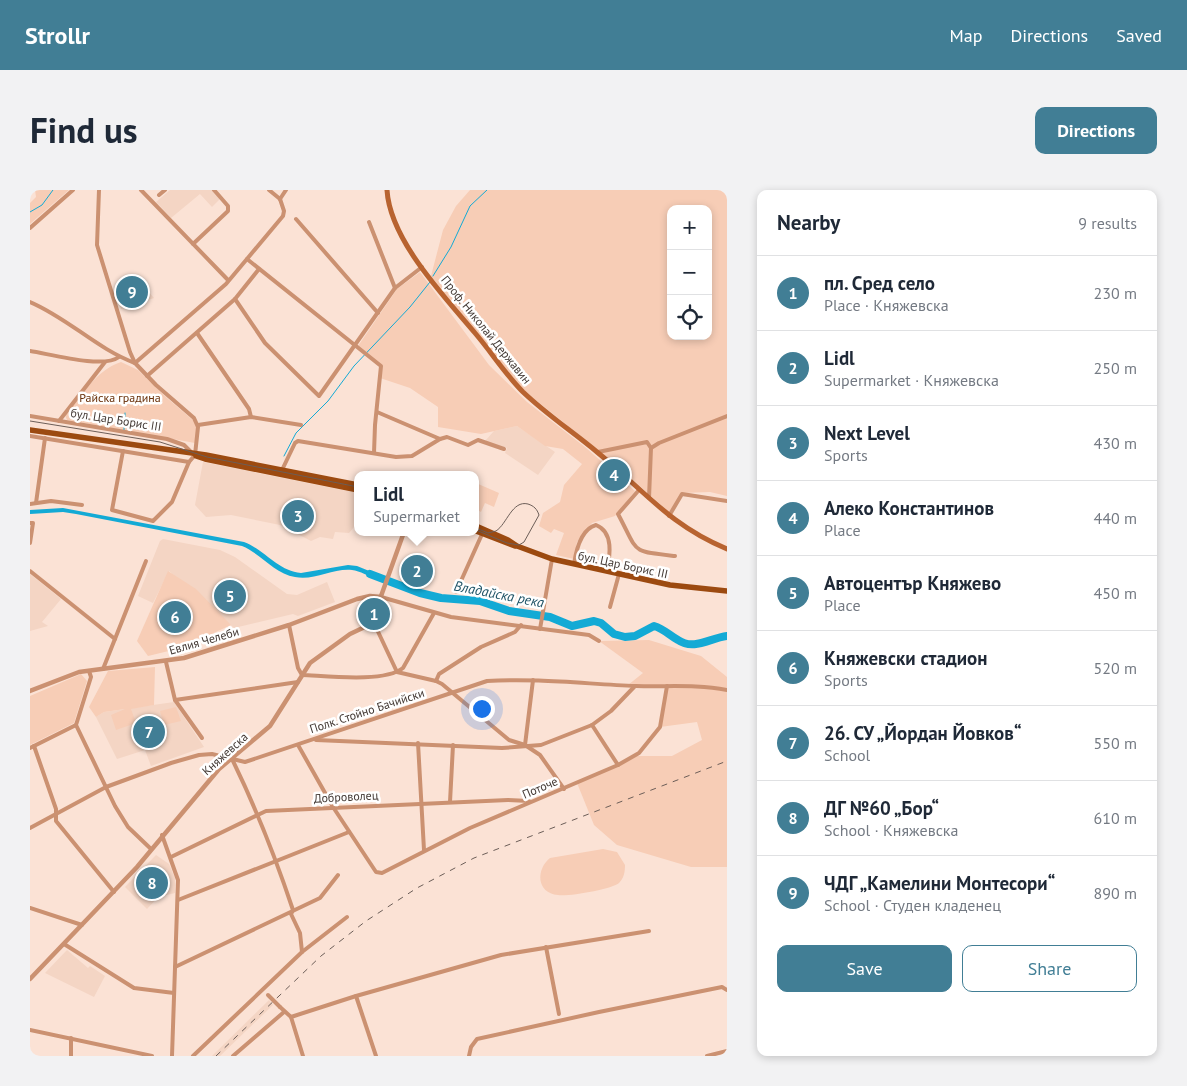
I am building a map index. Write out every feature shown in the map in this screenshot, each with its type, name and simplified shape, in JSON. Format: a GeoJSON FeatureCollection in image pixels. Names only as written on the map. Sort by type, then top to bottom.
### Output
{"type":"FeatureCollection","features":[{"type":"Feature","properties":{"kind":"main road","name":"Проф. Николай Державин"},"geometry":{"type":"LineString","coordinates":[[387,190],[391,212],[407,244],[422,267],[522,391],[598,452],[669,516],[698,537],[727,549]]}},
{"type":"Feature","properties":{"kind":"main road","name":"бул. Цар Борис III"},"geometry":{"type":"LineString","coordinates":[[30,430],[194,455],[206,455],[354,484]]}},
{"type":"Feature","properties":{"kind":"main road","name":"бул. Цар Борис III"},"geometry":{"type":"LineString","coordinates":[[194,455],[205,460],[354,489]]}},
{"type":"Feature","properties":{"kind":"main road","name":"бул. Цар Борис III"},"geometry":{"type":"LineString","coordinates":[[480,532],[552,559],[670,585],[727,591]]}},
{"type":"Feature","properties":{"kind":"street"},"geometry":{"type":"LineString","coordinates":[[30,228],[73,190]]}},
{"type":"Feature","properties":{"kind":"street"},"geometry":{"type":"LineString","coordinates":[[99,190],[97,245],[135,363],[194,418],[198,425],[194,455],[189,462],[172,502],[153,522],[112,510],[123,451]]}},
{"type":"Feature","properties":{"kind":"street"},"geometry":{"type":"LineString","coordinates":[[141,190],[228,280]]}},
{"type":"Feature","properties":{"kind":"street"},"geometry":{"type":"LineString","coordinates":[[152,202],[165,190]]}},
{"type":"Feature","properties":{"kind":"street"},"geometry":{"type":"LineString","coordinates":[[193,244],[228,211],[228,206],[214,190]]}},
{"type":"Feature","properties":{"kind":"street"},"geometry":{"type":"LineString","coordinates":[[135,363],[228,280],[283,216],[284,211],[280,199],[269,190]]}},
{"type":"Feature","properties":{"kind":"street"},"geometry":{"type":"LineString","coordinates":[[280,199],[286,190]]}},
{"type":"Feature","properties":{"kind":"street"},"geometry":{"type":"LineString","coordinates":[[296,219],[378,312]]}},
{"type":"Feature","properties":{"kind":"street"},"geometry":{"type":"LineString","coordinates":[[369,222],[395,288]]}},
{"type":"Feature","properties":{"kind":"street"},"geometry":{"type":"LineString","coordinates":[[248,259],[381,366],[374,453]]}},
{"type":"Feature","properties":{"kind":"street"},"geometry":{"type":"LineString","coordinates":[[235,299],[265,343],[319,396],[395,288],[422,267]]}},
{"type":"Feature","properties":{"kind":"street"},"geometry":{"type":"LineString","coordinates":[[147,376],[235,299],[259,269]]}},
{"type":"Feature","properties":{"kind":"street"},"geometry":{"type":"LineString","coordinates":[[30,302],[56,314],[119,358],[135,363]]}},
{"type":"Feature","properties":{"kind":"street"},"geometry":{"type":"LineString","coordinates":[[197,333],[249,409],[251,416]]}},
{"type":"Feature","properties":{"kind":"street"},"geometry":{"type":"LineString","coordinates":[[30,351],[105,362],[113,362],[119,358]]}},
{"type":"Feature","properties":{"kind":"street"},"geometry":{"type":"LineString","coordinates":[[59,421],[105,362]]}},
{"type":"Feature","properties":{"kind":"street"},"geometry":{"type":"LineString","coordinates":[[377,412],[440,439]]}},
{"type":"Feature","properties":{"kind":"street","name":"бул. Цар Борис III"},"geometry":{"type":"LineString","coordinates":[[30,416],[167,439],[184,445],[194,455]]}},
{"type":"Feature","properties":{"kind":"street"},"geometry":{"type":"LineString","coordinates":[[198,425],[251,416],[300,425]]}},
{"type":"Feature","properties":{"kind":"street"},"geometry":{"type":"LineString","coordinates":[[651,448],[659,443],[727,416]]}},
{"type":"Feature","properties":{"kind":"street"},"geometry":{"type":"LineString","coordinates":[[30,436],[189,462]]}},
{"type":"Feature","properties":{"kind":"street"},"geometry":{"type":"LineString","coordinates":[[36,503],[45,438]]}},
{"type":"Feature","properties":{"kind":"street"},"geometry":{"type":"LineString","coordinates":[[282,470],[295,443],[298,441],[396,457],[412,456],[440,439],[447,438],[468,445],[478,440],[504,449]]}},
{"type":"Feature","properties":{"kind":"street"},"geometry":{"type":"LineString","coordinates":[[598,452],[646,442],[651,448],[649,499]]}},
{"type":"Feature","properties":{"kind":"street"},"geometry":{"type":"LineString","coordinates":[[639,490],[618,514],[633,545],[644,552],[675,556]]}},
{"type":"Feature","properties":{"kind":"street"},"geometry":{"type":"LineString","coordinates":[[669,516],[682,494],[727,501]]}},
{"type":"Feature","properties":{"kind":"street"},"geometry":{"type":"LineString","coordinates":[[30,504],[52,501],[82,506]]}},
{"type":"Feature","properties":{"kind":"street"},"geometry":{"type":"LineString","coordinates":[[30,543],[32,523]]}},
{"type":"Feature","properties":{"kind":"street"},"geometry":{"type":"LineString","coordinates":[[574,564],[581,540],[586,531],[596,525],[601,528],[609,545],[610,557],[607,571]]}},
{"type":"Feature","properties":{"kind":"street"},"geometry":{"type":"LineString","coordinates":[[397,672],[373,621],[403,536]]}},
{"type":"Feature","properties":{"kind":"street"},"geometry":{"type":"LineString","coordinates":[[456,592],[478,536]]}},
{"type":"Feature","properties":{"kind":"street"},"geometry":{"type":"LineString","coordinates":[[540,627],[552,559]]}},
{"type":"Feature","properties":{"kind":"street"},"geometry":{"type":"LineString","coordinates":[[103,669],[146,561]]}},
{"type":"Feature","properties":{"kind":"street"},"geometry":{"type":"LineString","coordinates":[[30,571],[115,638]]}},
{"type":"Feature","properties":{"kind":"street"},"geometry":{"type":"LineString","coordinates":[[610,607],[619,574]]}},
{"type":"Feature","properties":{"kind":"street","name":"Евлия Челеби"},"geometry":{"type":"LineString","coordinates":[[30,691],[79,672],[166,662],[289,625],[357,599],[370,596],[381,597]]}},
{"type":"Feature","properties":{"kind":"street"},"geometry":{"type":"LineString","coordinates":[[381,597],[451,617],[540,627],[589,635],[599,641]]}},
{"type":"Feature","properties":{"kind":"street"},"geometry":{"type":"LineString","coordinates":[[289,625],[298,668],[302,675],[381,676],[397,672],[403,668],[434,612]]}},
{"type":"Feature","properties":{"kind":"street","name":"Княжевска"},"geometry":{"type":"LineString","coordinates":[[30,979],[114,892],[219,769],[270,726],[315,658],[373,621]]}},
{"type":"Feature","properties":{"kind":"street"},"geometry":{"type":"LineString","coordinates":[[436,681],[439,674],[474,651],[516,632],[521,626]]}},
{"type":"Feature","properties":{"kind":"street"},"geometry":{"type":"LineString","coordinates":[[166,662],[175,700],[202,738]]}},
{"type":"Feature","properties":{"kind":"street"},"geometry":{"type":"LineString","coordinates":[[89,670],[91,677],[76,724],[106,787],[128,827],[151,849]]}},
{"type":"Feature","properties":{"kind":"street"},"geometry":{"type":"LineString","coordinates":[[397,672],[436,681],[509,740],[525,745],[540,755],[564,789]]}},
{"type":"Feature","properties":{"kind":"street"},"geometry":{"type":"LineString","coordinates":[[525,745],[533,680]]}},
{"type":"Feature","properties":{"kind":"street","name":"Полк. Стойно Бачийски"},"geometry":{"type":"LineString","coordinates":[[30,828],[106,787],[199,755],[212,754],[245,762],[454,694],[487,681],[533,680],[635,686],[708,686],[727,690]]}},
{"type":"Feature","properties":{"kind":"street"},"geometry":{"type":"LineString","coordinates":[[175,700],[298,682]]}},
{"type":"Feature","properties":{"kind":"street"},"geometry":{"type":"LineString","coordinates":[[313,740],[502,748],[541,745],[592,725],[611,711],[635,686]]}},
{"type":"Feature","properties":{"kind":"street","name":"Поточе"},"geometry":{"type":"LineString","coordinates":[[350,832],[376,872],[382,873],[424,850],[618,765],[639,752],[660,727],[667,686]]}},
{"type":"Feature","properties":{"kind":"street"},"geometry":{"type":"LineString","coordinates":[[76,724],[32,747],[56,809],[56,821],[114,892]]}},
{"type":"Feature","properties":{"kind":"street"},"geometry":{"type":"LineString","coordinates":[[592,725],[618,765]]}},
{"type":"Feature","properties":{"kind":"street"},"geometry":{"type":"LineString","coordinates":[[418,743],[424,850]]}},
{"type":"Feature","properties":{"kind":"street"},"geometry":{"type":"LineString","coordinates":[[178,900],[350,832],[333,807],[298,745]]}},
{"type":"Feature","properties":{"kind":"street"},"geometry":{"type":"LineString","coordinates":[[450,802],[453,745]]}},
{"type":"Feature","properties":{"kind":"street"},"geometry":{"type":"LineString","coordinates":[[232,759],[259,813],[277,862],[292,914],[300,933],[302,952]]}},
{"type":"Feature","properties":{"kind":"street","name":"Доброволец"},"geometry":{"type":"LineString","coordinates":[[171,857],[259,813],[333,807],[450,802],[508,800],[532,802]]}},
{"type":"Feature","properties":{"kind":"street"},"geometry":{"type":"LineString","coordinates":[[162,835],[178,880],[172,1056]]}},
{"type":"Feature","properties":{"kind":"street"},"geometry":{"type":"LineString","coordinates":[[175,967],[320,898],[338,875]]}},
{"type":"Feature","properties":{"kind":"street"},"geometry":{"type":"LineString","coordinates":[[30,908],[82,925]]}},
{"type":"Feature","properties":{"kind":"street"},"geometry":{"type":"LineString","coordinates":[[194,1056],[302,952],[347,917]]}},
{"type":"Feature","properties":{"kind":"street"},"geometry":{"type":"LineString","coordinates":[[291,1017],[356,996],[501,955],[649,931]]}},
{"type":"Feature","properties":{"kind":"street"},"geometry":{"type":"LineString","coordinates":[[64,944],[134,988],[174,993]]}},
{"type":"Feature","properties":{"kind":"street"},"geometry":{"type":"LineString","coordinates":[[546,948],[560,1014]]}},
{"type":"Feature","properties":{"kind":"street"},"geometry":{"type":"LineString","coordinates":[[469,1056],[471,1047],[478,1039],[680,995],[722,987],[727,990]]}},
{"type":"Feature","properties":{"kind":"street"},"geometry":{"type":"LineString","coordinates":[[261,991],[268,995],[291,1017],[303,1056]]}},
{"type":"Feature","properties":{"kind":"street"},"geometry":{"type":"LineString","coordinates":[[356,996],[376,1056]]}},
{"type":"Feature","properties":{"kind":"street"},"geometry":{"type":"LineString","coordinates":[[233,1056],[284,1012]]}},
{"type":"Feature","properties":{"kind":"street"},"geometry":{"type":"LineString","coordinates":[[30,1030],[152,1056]]}},
{"type":"Feature","properties":{"kind":"street"},"geometry":{"type":"LineString","coordinates":[[71,1038],[72,1056]]}},
{"type":"Feature","properties":{"kind":"street"},"geometry":{"type":"LineString","coordinates":[[707,1056],[727,1051]]}},
{"type":"Feature","properties":{"kind":"shaded area"},"geometry":{"type":"Polygon","coordinates":[[[170,190],[212,190],[220,199],[212,207],[200,194],[171,218],[156,202],[170,190]]]}},
{"type":"Feature","properties":{"kind":"shaded area"},"geometry":{"type":"Polygon","coordinates":[[[138,280],[154,298],[121,309],[114,287],[138,280]]]}},
{"type":"Feature","properties":{"kind":"shaded area"},"geometry":{"type":"Polygon","coordinates":[[[517,426],[555,452],[538,475],[505,453],[507,448],[485,441],[494,431],[517,426]]]}},
{"type":"Feature","properties":{"kind":"shaded area"},"geometry":{"type":"Polygon","coordinates":[[[203,462],[354,492],[354,527],[349,533],[335,532],[333,539],[320,537],[311,541],[280,525],[231,515],[206,517],[195,505],[203,462]]]}},
{"type":"Feature","properties":{"kind":"shaded area"},"geometry":{"type":"Polygon","coordinates":[[[163,539],[220,550],[235,557],[287,594],[297,595],[327,582],[335,602],[298,616],[293,614],[234,628],[169,571],[153,603],[138,596],[160,541],[163,539]]]}},
{"type":"Feature","properties":{"kind":"shaded area"},"geometry":{"type":"Polygon","coordinates":[[[30,574],[61,599],[42,622],[48,626],[30,631],[30,574]]]}},
{"type":"Feature","properties":{"kind":"shaded area"},"geometry":{"type":"Polygon","coordinates":[[[174,702],[204,747],[151,766],[145,750],[117,759],[96,717],[104,712],[174,702]]]}},
{"type":"Feature","properties":{"kind":"shaded area"},"geometry":{"type":"Polygon","coordinates":[[[156,855],[169,864],[175,878],[175,893],[158,897],[147,909],[125,887],[156,855]]]}},
{"type":"Feature","properties":{"kind":"shaded area"},"geometry":{"type":"Polygon","coordinates":[[[67,950],[88,968],[90,966],[105,976],[94,997],[45,973],[67,950]]]}},
{"type":"Feature","properties":{"kind":"shaded area"},"geometry":{"type":"Polygon","coordinates":[[[269,1000],[273,1005],[220,1056],[212,1056],[269,1000]]]}},
{"type":"Feature","properties":{"kind":"green space"},"geometry":{"type":"Polygon","coordinates":[[[35,190],[69,190],[30,224],[30,203],[36,197],[35,190]]]}},
{"type":"Feature","properties":{"kind":"green space"},"geometry":{"type":"Polygon","coordinates":[[[470,190],[727,190],[727,496],[710,492],[682,493],[670,513],[612,461],[528,394],[507,372],[431,276],[443,230],[456,206],[470,190]]]}},
{"type":"Feature","properties":{"kind":"green space"},"geometry":{"type":"Polygon","coordinates":[[[420,272],[489,365],[527,402],[585,447],[635,491],[615,516],[592,523],[577,542],[574,559],[556,555],[564,533],[554,529],[551,533],[539,526],[543,513],[560,502],[564,485],[582,464],[563,449],[545,446],[517,426],[481,434],[438,427],[438,407],[410,388],[380,378],[382,365],[358,346],[397,289],[420,272]]]}},
{"type":"Feature","properties":{"kind":"green space","name":"Райска градина"},"geometry":{"type":"Polygon","coordinates":[[[121,362],[138,370],[194,421],[197,429],[195,443],[67,420],[65,415],[90,384],[104,371],[121,362]]]}},
{"type":"Feature","properties":{"kind":"green space"},"geometry":{"type":"Polygon","coordinates":[[[479,484],[499,493],[494,507],[485,503],[481,512],[479,511],[479,484]]]}},
{"type":"Feature","properties":{"kind":"green space"},"geometry":{"type":"Polygon","coordinates":[[[168,571],[196,589],[231,625],[181,648],[148,656],[137,641],[168,571]]]}},
{"type":"Feature","properties":{"kind":"green space"},"geometry":{"type":"Polygon","coordinates":[[[649,640],[701,656],[727,677],[727,867],[691,867],[617,845],[594,825],[577,783],[618,765],[631,756],[672,756],[702,740],[697,722],[660,727],[667,686],[628,685],[643,673],[599,641],[649,640]]]}},
{"type":"Feature","properties":{"kind":"green space"},"geometry":{"type":"Polygon","coordinates":[[[155,667],[154,705],[131,709],[136,723],[116,730],[111,715],[125,709],[104,712],[96,717],[89,707],[108,671],[155,667]]]}},
{"type":"Feature","properties":{"kind":"green space"},"geometry":{"type":"Polygon","coordinates":[[[81,674],[87,681],[74,723],[30,745],[30,696],[81,674]]]}},
{"type":"Feature","properties":{"kind":"green space"},"geometry":{"type":"Polygon","coordinates":[[[176,707],[181,721],[164,725],[160,711],[176,707]]]}},
{"type":"Feature","properties":{"kind":"green space"},"geometry":{"type":"Polygon","coordinates":[[[603,849],[617,852],[625,865],[624,875],[619,883],[599,890],[563,895],[551,893],[542,885],[542,868],[550,858],[603,849]]]}},
{"type":"Feature","properties":{"kind":"water"},"geometry":{"type":"Polygon","coordinates":[[[63,508],[244,542],[285,568],[301,573],[348,565],[357,566],[379,575],[377,580],[358,571],[345,570],[302,578],[295,577],[274,568],[255,553],[242,546],[63,512],[30,514],[30,510],[63,508]]]}},
{"type":"Feature","properties":{"kind":"waterway"},"geometry":{"type":"LineString","coordinates":[[30,212],[42,205],[53,190]]}},
{"type":"Feature","properties":{"kind":"waterway"},"geometry":{"type":"LineString","coordinates":[[433,276],[451,247],[470,206],[487,190]]}},
{"type":"Feature","properties":{"kind":"waterway"},"geometry":{"type":"LineString","coordinates":[[284,456],[296,433],[328,401],[354,366],[410,307],[430,282]]}},
{"type":"Feature","properties":{"kind":"waterway"},"geometry":{"type":"LineString","coordinates":[[125,413],[125,420]]}},
{"type":"Feature","properties":{"kind":"waterway"},"geometry":{"type":"LineString","coordinates":[[124,424],[124,431]]}},
{"type":"Feature","properties":{"kind":"waterway","name":"Владайска река"},"geometry":{"type":"LineString","coordinates":[[370,574],[420,593],[441,598],[480,601],[509,611],[550,617],[572,626],[594,621],[601,623],[614,634],[625,637],[635,636],[654,626],[684,643],[690,644],[702,643],[727,636]]}},
{"type":"Feature","properties":{"kind":"tram line"},"geometry":{"type":"LineString","coordinates":[[30,421],[160,442],[207,457],[354,486]]}},
{"type":"Feature","properties":{"kind":"tram line"},"geometry":{"type":"LineString","coordinates":[[479,529],[488,533],[496,531],[514,509],[522,504],[534,507],[539,515],[524,542],[519,545],[507,543],[479,531]]}},
{"type":"Feature","properties":{"kind":"railway"},"geometry":{"type":"LineString","coordinates":[[216,1056],[321,956],[366,921],[417,888],[474,858],[727,761]]}},
{"type":"Feature","properties":{"kind":"place","name":"ЧДГ „Камелини Монтесори“"},"geometry":{"type":"Point","coordinates":[132,292]}},
{"type":"Feature","properties":{"kind":"place","name":"Алеко Константинов"},"geometry":{"type":"Point","coordinates":[614,475]}},
{"type":"Feature","properties":{"kind":"place","name":"Next Level"},"geometry":{"type":"Point","coordinates":[298,516]}},
{"type":"Feature","properties":{"kind":"place","name":"Lidl"},"geometry":{"type":"Point","coordinates":[417,571]}},
{"type":"Feature","properties":{"kind":"place","name":"Автоцентър Княжево"},"geometry":{"type":"Point","coordinates":[230,596]}},
{"type":"Feature","properties":{"kind":"place","name":"пл. Сред село"},"geometry":{"type":"Point","coordinates":[374,614]}},
{"type":"Feature","properties":{"kind":"place","name":"Княжевски стадион"},"geometry":{"type":"Point","coordinates":[175,617]}},
{"type":"Feature","properties":{"kind":"place","name":"26. СУ „Йордан Йовков“"},"geometry":{"type":"Point","coordinates":[149,732]}},
{"type":"Feature","properties":{"kind":"place","name":"ДГ №60 „Бор“"},"geometry":{"type":"Point","coordinates":[152,883]}}]}
